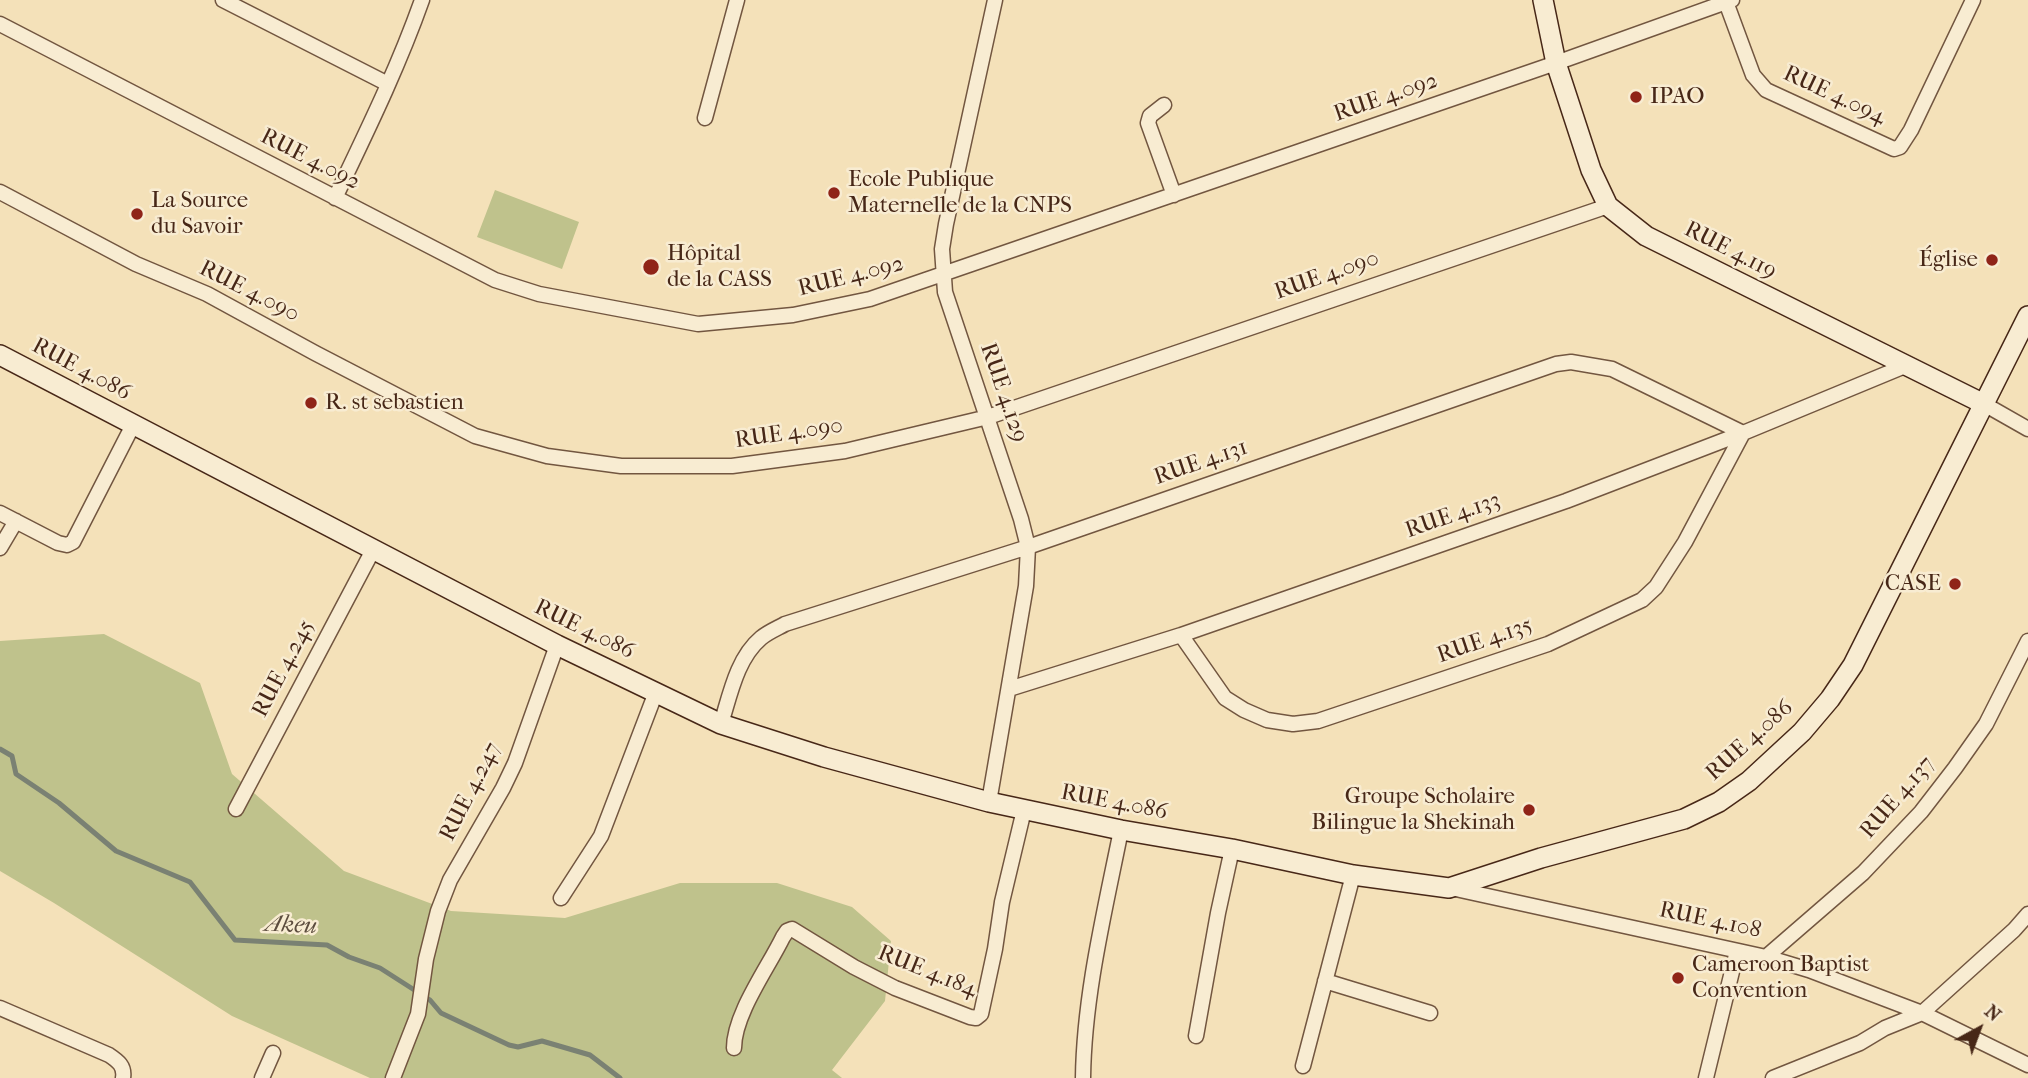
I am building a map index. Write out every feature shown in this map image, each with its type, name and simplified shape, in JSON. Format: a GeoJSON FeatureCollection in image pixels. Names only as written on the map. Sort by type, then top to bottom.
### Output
{"type":"FeatureCollection","features":[{"type":"Feature","properties":{"kind":"street"},"geometry":{"type":"LineString","coordinates":[[223,0],[388,84]]}},
{"type":"Feature","properties":{"kind":"street"},"geometry":{"type":"LineString","coordinates":[[335,198],[388,84],[422,0]]}},
{"type":"Feature","properties":{"kind":"street"},"geometry":{"type":"LineString","coordinates":[[705,118],[737,0]]}},
{"type":"Feature","properties":{"kind":"street","name":"RUE 4.129"},"geometry":{"type":"LineString","coordinates":[[989,802],[1026,586],[1028,547],[988,417],[949,309],[943,275],[943,249],[946,224],[995,0]]}},
{"type":"Feature","properties":{"kind":"street","name":"RUE 4.119"},"geometry":{"type":"LineString","coordinates":[[1543,0],[1556,63],[1591,170],[1608,206],[1646,236],[1984,404],[2028,429]]}},
{"type":"Feature","properties":{"kind":"street","name":"RUE 4.094"},"geometry":{"type":"LineString","coordinates":[[1729,1],[1752,75],[1766,90],[1894,149],[1900,147],[1911,130],[1973,0]]}},
{"type":"Feature","properties":{"kind":"street","name":"RUE 4.092"},"geometry":{"type":"LineString","coordinates":[[0,24],[495,280],[540,294],[698,324],[793,315],[870,299],[1729,1]]}},
{"type":"Feature","properties":{"kind":"street"},"geometry":{"type":"LineString","coordinates":[[1164,105],[1150,116],[1148,123],[1174,195]]}},
{"type":"Feature","properties":{"kind":"street","name":"RUE 4.090"},"geometry":{"type":"LineString","coordinates":[[0,192],[136,264],[207,294],[475,436],[547,456],[621,466],[732,466],[845,451],[988,417],[1608,206]]}},
{"type":"Feature","properties":{"kind":"street","name":"RUE 4.086"},"geometry":{"type":"LineString","coordinates":[[0,355],[557,645],[721,724],[824,757],[1024,810],[1353,875],[1449,888],[1541,858],[1684,820],[1749,781],[1802,732],[1830,699],[1853,665],[2028,316]]}},
{"type":"Feature","properties":{"kind":"street","name":"RUE 4.131"},"geometry":{"type":"LineString","coordinates":[[721,724],[746,655],[761,638],[785,624],[1028,547],[1556,364],[1571,362],[1612,369],[1743,433]]}},
{"type":"Feature","properties":{"kind":"street","name":"RUE 4.133"},"geometry":{"type":"LineString","coordinates":[[1009,688],[1181,635],[1566,501],[1743,433],[1905,366]]}},
{"type":"Feature","properties":{"kind":"street"},"geometry":{"type":"LineString","coordinates":[[0,513],[58,543],[67,545],[73,542],[133,425]]}},
{"type":"Feature","properties":{"kind":"street","name":"RUE 4.135"},"geometry":{"type":"LineString","coordinates":[[1181,635],[1225,698],[1267,720],[1293,724],[1318,720],[1548,644],[1642,600],[1656,587],[1685,542],[1743,433]]}},
{"type":"Feature","properties":{"kind":"street"},"geometry":{"type":"LineString","coordinates":[[0,548],[16,521]]}},
{"type":"Feature","properties":{"kind":"street","name":"RUE 4.245"},"geometry":{"type":"LineString","coordinates":[[236,809],[373,550]]}},
{"type":"Feature","properties":{"kind":"street","name":"RUE 4.137"},"geometry":{"type":"LineString","coordinates":[[1766,957],[1863,873],[1921,812],[1986,724],[2028,641]]}},
{"type":"Feature","properties":{"kind":"street","name":"RUE 4.247"},"geometry":{"type":"LineString","coordinates":[[393,1078],[418,1014],[420,989],[438,911],[450,880],[515,763],[557,645]]}},
{"type":"Feature","properties":{"kind":"street"},"geometry":{"type":"LineString","coordinates":[[561,898],[601,836],[656,692]]}},
{"type":"Feature","properties":{"kind":"street","name":"RUE 4.184"},"geometry":{"type":"LineString","coordinates":[[734,1048],[736,1028],[752,994],[787,931],[792,929],[895,988],[970,1017],[976,1018],[981,1014],[1002,902],[1024,810]]}},
{"type":"Feature","properties":{"kind":"street"},"geometry":{"type":"LineString","coordinates":[[1083,1078],[1086,1030],[1101,928],[1121,830]]}},
{"type":"Feature","properties":{"kind":"street"},"geometry":{"type":"LineString","coordinates":[[1196,1036],[1232,849]]}},
{"type":"Feature","properties":{"kind":"street"},"geometry":{"type":"LineString","coordinates":[[1303,1066],[1353,875]]}},
{"type":"Feature","properties":{"kind":"street","name":"RUE 4.108"},"geometry":{"type":"LineString","coordinates":[[1449,888],[1766,957],[1809,970],[1922,1013],[2028,1065]]}},
{"type":"Feature","properties":{"kind":"street"},"geometry":{"type":"LineString","coordinates":[[1773,1078],[1860,1043],[1885,1028],[1922,1013],[2014,930],[2028,914]]}},
{"type":"Feature","properties":{"kind":"street"},"geometry":{"type":"LineString","coordinates":[[1706,1078],[1737,951]]}},
{"type":"Feature","properties":{"kind":"street"},"geometry":{"type":"LineString","coordinates":[[1325,981],[1430,1013]]}},
{"type":"Feature","properties":{"kind":"street"},"geometry":{"type":"LineString","coordinates":[[0,1008],[109,1055],[120,1062],[123,1078]]}},
{"type":"Feature","properties":{"kind":"street"},"geometry":{"type":"LineString","coordinates":[[262,1078],[273,1053]]}},
{"type":"Feature","properties":{"kind":"green space"},"geometry":{"type":"Polygon","coordinates":[[[495,190],[579,222],[562,269],[477,237],[495,190]]]}},
{"type":"Feature","properties":{"kind":"green space"},"geometry":{"type":"Polygon","coordinates":[[[104,634],[200,683],[232,774],[344,871],[451,911],[565,918],[680,883],[777,883],[852,907],[891,941],[885,1001],[832,1070],[842,1078],[370,1078],[232,1016],[0,871],[0,641],[104,634]]]}},
{"type":"Feature","properties":{"kind":"waterway","name":"Akeu"},"geometry":{"type":"LineString","coordinates":[[0,749],[12,756],[16,774],[59,803],[116,851],[190,882],[235,940],[327,945],[349,957],[380,968],[430,1000],[441,1013],[509,1045],[518,1047],[542,1041],[590,1055],[620,1078]]}},
{"type":"Feature","properties":{"kind":"place","name":"IPAO"},"geometry":{"type":"Point","coordinates":[1636,97]}},
{"type":"Feature","properties":{"kind":"place","name":"Ecole Publique Maternelle de la CNPS"},"geometry":{"type":"Point","coordinates":[834,193]}},
{"type":"Feature","properties":{"kind":"place","name":"La Source du Savoir"},"geometry":{"type":"Point","coordinates":[137,214]}},
{"type":"Feature","properties":{"kind":"place","name":"Église"},"geometry":{"type":"Point","coordinates":[1992,260]}},
{"type":"Feature","properties":{"kind":"place","name":"Hôpital de la CASS"},"geometry":{"type":"Point","coordinates":[651,267]}},
{"type":"Feature","properties":{"kind":"place","name":"R. st sebastien"},"geometry":{"type":"Point","coordinates":[311,403]}},
{"type":"Feature","properties":{"kind":"place","name":"CASE"},"geometry":{"type":"Point","coordinates":[1955,584]}},
{"type":"Feature","properties":{"kind":"place","name":"Groupe Scholaire Bilingue la Shekinah"},"geometry":{"type":"Point","coordinates":[1529,810]}},
{"type":"Feature","properties":{"kind":"place","name":"Cameroon Baptist Convention"},"geometry":{"type":"Point","coordinates":[1678,978]}}]}
